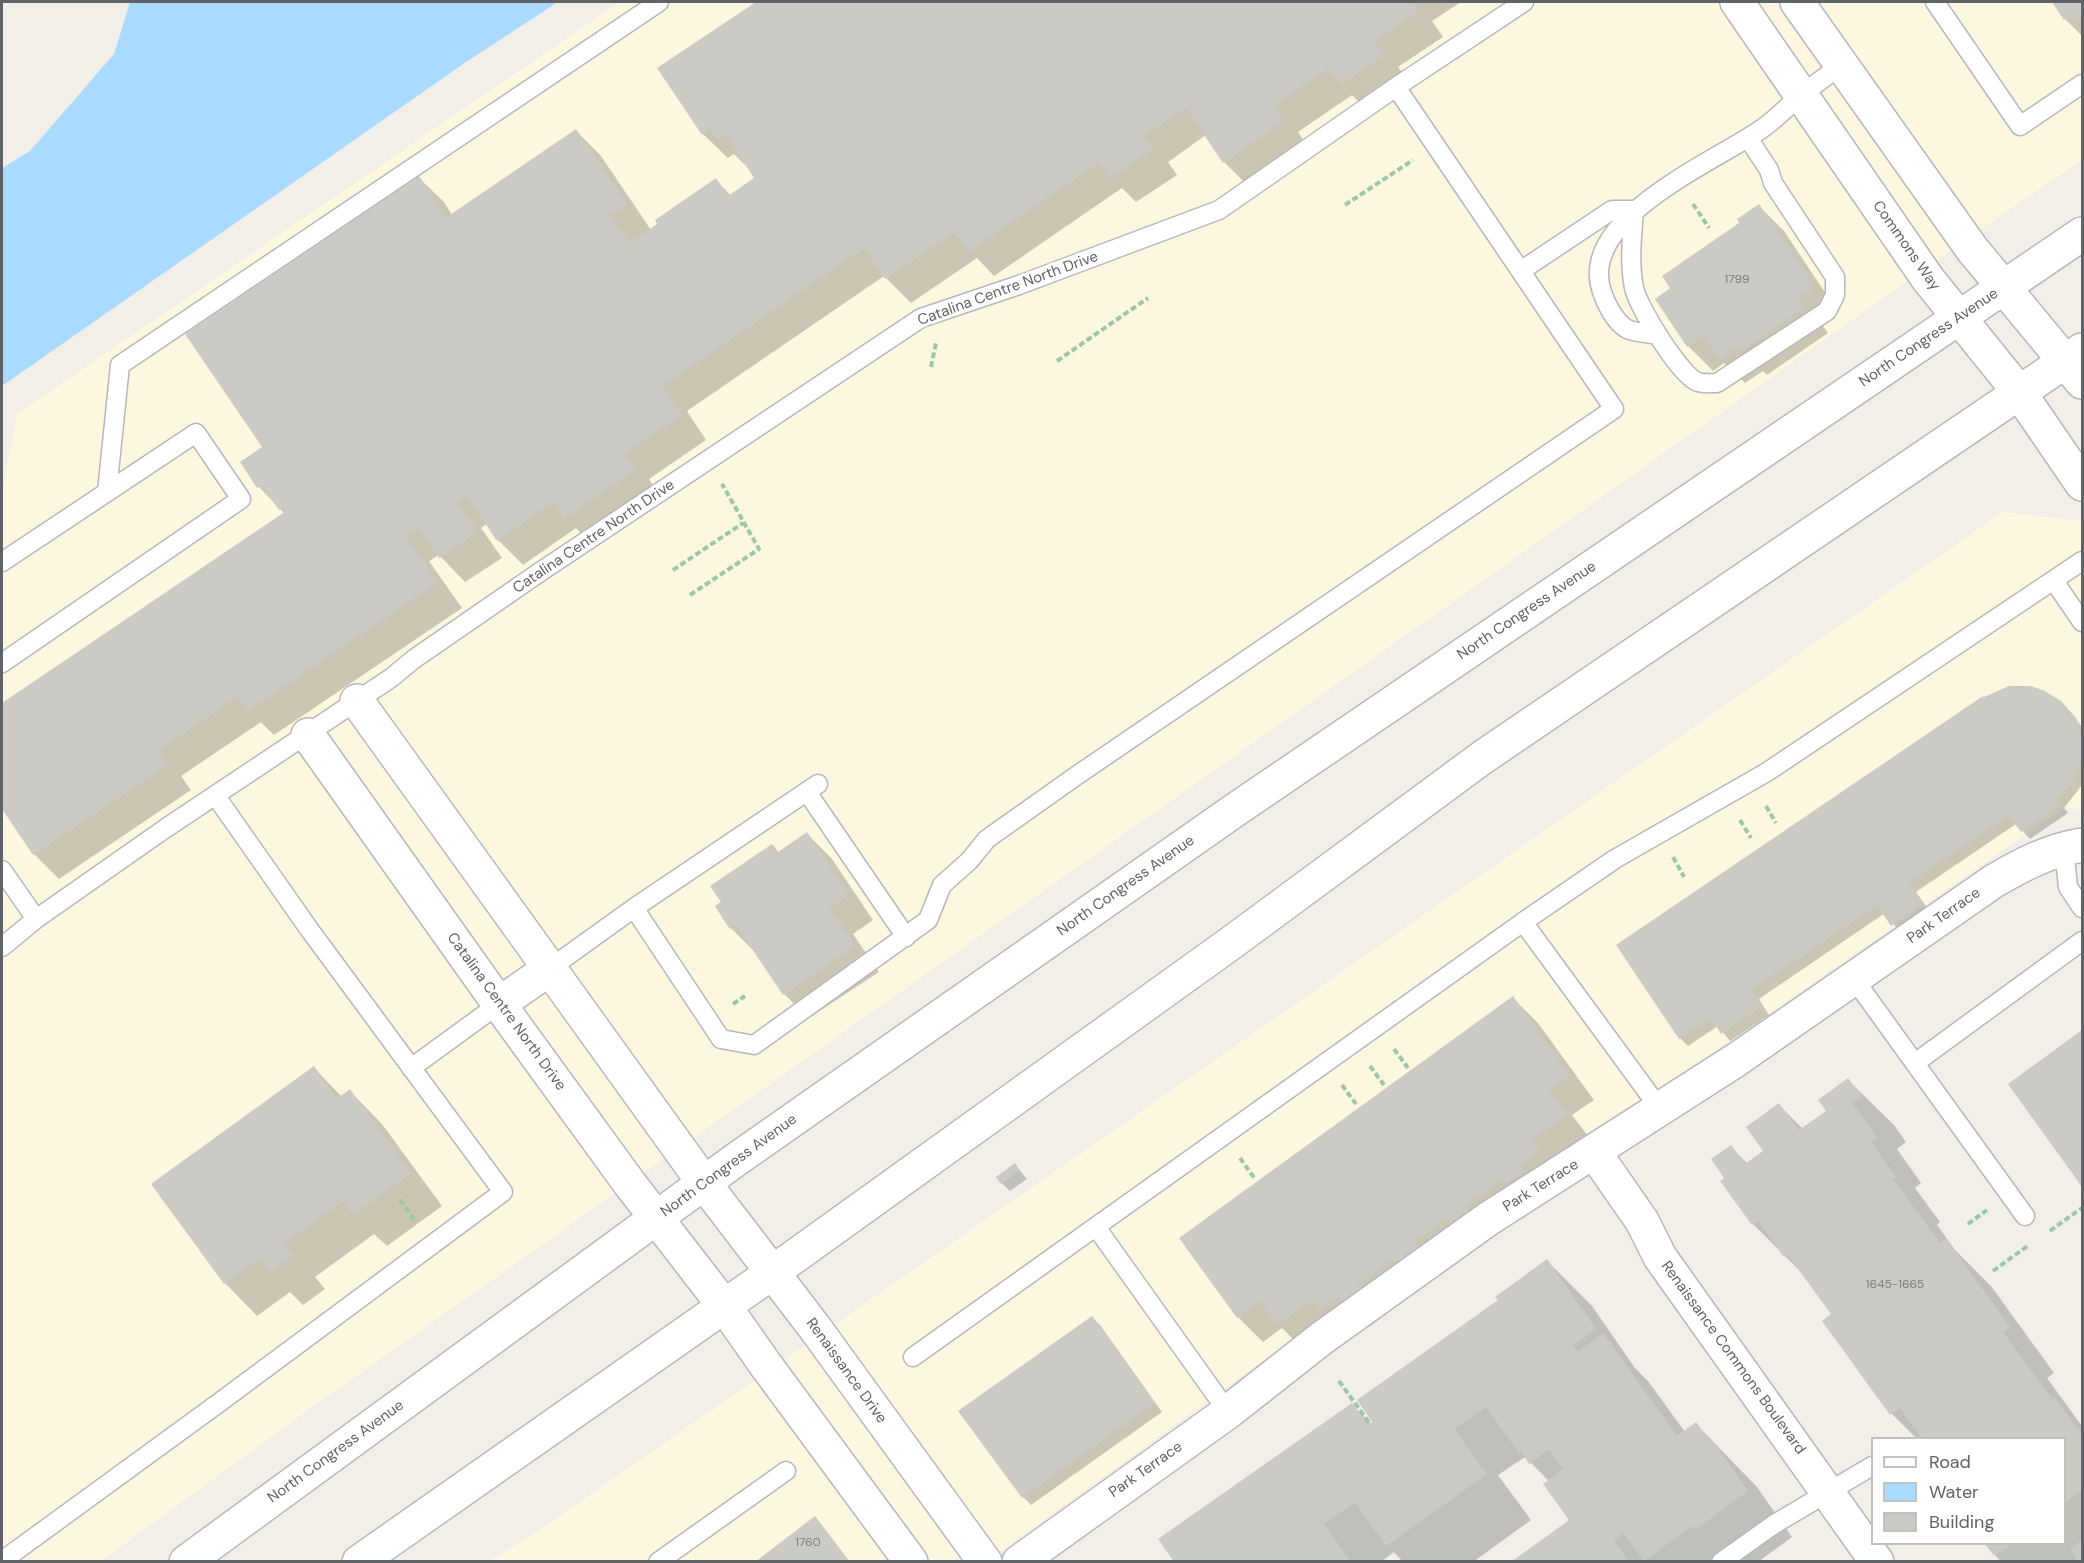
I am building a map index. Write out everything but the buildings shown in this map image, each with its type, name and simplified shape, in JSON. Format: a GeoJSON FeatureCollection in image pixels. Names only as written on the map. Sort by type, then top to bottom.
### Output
{"type":"FeatureCollection","features":[{"type":"Feature","properties":{"kind":"street","name":"Commons Way"},"geometry":{"type":"LineString","coordinates":[[1737,2],[1917,263],[2019,392],[2082,484]]}},
{"type":"Feature","properties":{"kind":"street"},"geometry":{"type":"LineString","coordinates":[[359,1562],[774,1272],[1231,943],[1483,757],[2019,392],[2077,364],[2004,287],[1972,249],[1797,2]]}},
{"type":"Feature","properties":{"kind":"street","name":"North Congress Avenue"},"geometry":{"type":"LineString","coordinates":[[186,1562],[704,1183],[1181,848],[2082,234]]}},
{"type":"Feature","properties":{"kind":"street"},"geometry":{"type":"LineString","coordinates":[[357,701],[704,1183]]}},
{"type":"Feature","properties":{"kind":"street","name":"Catalina Centre North Drive"},"geometry":{"type":"LineString","coordinates":[[308,735],[499,1004],[657,1218]]}},
{"type":"Feature","properties":{"kind":"street","name":"Park Terrace"},"geometry":{"type":"LineString","coordinates":[[1019,1562],[1228,1412],[1322,1338],[1488,1219],[1660,1109],[1854,979],[1994,881],[2026,862],[2073,846]]}},
{"type":"Feature","properties":{"kind":"street"},"geometry":{"type":"LineString","coordinates":[[499,1004],[549,969]]}},
{"type":"Feature","properties":{"kind":"street","name":"Renaissance Commons Boulevard"},"geometry":{"type":"LineString","coordinates":[[1594,1152],[1642,1221],[1660,1257],[1878,1562]]}},
{"type":"Feature","properties":{"kind":"street","name":"Renaissance Drive"},"geometry":{"type":"LineString","coordinates":[[704,1183],[774,1272],[984,1562]]}},
{"type":"Feature","properties":{"kind":"street"},"geometry":{"type":"LineString","coordinates":[[657,1218],[725,1307],[911,1562]]}},
{"type":"Feature","properties":{"kind":"lane"},"geometry":{"type":"LineString","coordinates":[[107,492],[120,365],[659,2]]}},
{"type":"Feature","properties":{"kind":"lane","name":"Catalina Centre North Drive"},"geometry":{"type":"LineString","coordinates":[[308,735],[540,572],[921,318],[1019,285],[1219,210],[1396,87],[1524,2]]}},
{"type":"Feature","properties":{"kind":"lane"},"geometry":{"type":"LineString","coordinates":[[1935,2],[2020,126],[2082,84]]}},
{"type":"Feature","properties":{"kind":"lane"},"geometry":{"type":"LineString","coordinates":[[1658,335],[1627,328],[1608,309],[1600,289],[1599,262],[1608,242],[1634,210],[1765,127],[1841,65]]}},
{"type":"Feature","properties":{"kind":"lane"},"geometry":{"type":"LineString","coordinates":[[634,908],[721,1039],[754,1046],[928,920],[942,885],[969,861],[987,839],[1614,409],[1396,87]]}},
{"type":"Feature","properties":{"kind":"lane"},"geometry":{"type":"LineString","coordinates":[[1634,210],[1630,262],[1634,291],[1645,315],[1683,371],[1697,382],[1717,383],[1827,311],[1835,295],[1835,277],[1773,183],[1769,170],[1748,138]]}},
{"type":"Feature","properties":{"kind":"lane"},"geometry":{"type":"LineString","coordinates":[[1522,270],[1612,210],[1634,210]]}},
{"type":"Feature","properties":{"kind":"lane"},"geometry":{"type":"LineString","coordinates":[[2,562],[196,433],[241,499],[2,663]]}},
{"type":"Feature","properties":{"kind":"lane"},"geometry":{"type":"LineString","coordinates":[[913,1358],[1523,922],[1615,859],[1767,772],[2082,561]]}},
{"type":"Feature","properties":{"kind":"lane"},"geometry":{"type":"LineString","coordinates":[[2054,581],[2082,622]]}},
{"type":"Feature","properties":{"kind":"lane"},"geometry":{"type":"LineString","coordinates":[[2,947],[36,918],[215,795],[308,735]]}},
{"type":"Feature","properties":{"kind":"lane"},"geometry":{"type":"LineString","coordinates":[[549,969],[634,908],[812,788],[906,937]]}},
{"type":"Feature","properties":{"kind":"lane"},"geometry":{"type":"LineString","coordinates":[[2,1561],[259,1374],[503,1192],[309,929],[215,795]]}},
{"type":"Feature","properties":{"kind":"lane"},"geometry":{"type":"LineString","coordinates":[[2073,846],[2068,887],[2082,908]]}},
{"type":"Feature","properties":{"kind":"lane"},"geometry":{"type":"LineString","coordinates":[[2,870],[36,918]]}},
{"type":"Feature","properties":{"kind":"lane"},"geometry":{"type":"LineString","coordinates":[[1523,922],[1660,1109]]}},
{"type":"Feature","properties":{"kind":"lane"},"geometry":{"type":"LineString","coordinates":[[1916,1063],[2082,941]]}},
{"type":"Feature","properties":{"kind":"lane"},"geometry":{"type":"LineString","coordinates":[[1854,979],[2025,1216]]}},
{"type":"Feature","properties":{"kind":"lane"},"geometry":{"type":"LineString","coordinates":[[411,1068],[499,1004]]}},
{"type":"Feature","properties":{"kind":"lane"},"geometry":{"type":"LineString","coordinates":[[1096,1227],[1228,1412]]}},
{"type":"Feature","properties":{"kind":"lane"},"geometry":{"type":"LineString","coordinates":[[1721,1562],[1773,1525],[1871,1467]]}},
{"type":"Feature","properties":{"kind":"lane"},"geometry":{"type":"LineString","coordinates":[[658,1562],[786,1471]]}},
{"type":"Feature","properties":{"kind":"path"},"geometry":{"type":"LineString","coordinates":[[1345,205],[1417,157]]}},
{"type":"Feature","properties":{"kind":"path"},"geometry":{"type":"LineString","coordinates":[[1689,198],[1709,228]]}},
{"type":"Feature","properties":{"kind":"path"},"geometry":{"type":"LineString","coordinates":[[1057,361],[1148,298]]}},
{"type":"Feature","properties":{"kind":"path"},"geometry":{"type":"LineString","coordinates":[[931,367],[936,342]]}},
{"type":"Feature","properties":{"kind":"path"},"geometry":{"type":"LineString","coordinates":[[690,595],[759,549],[722,484]]}},
{"type":"Feature","properties":{"kind":"path"},"geometry":{"type":"LineString","coordinates":[[673,570],[743,523]]}},
{"type":"Feature","properties":{"kind":"path"},"geometry":{"type":"LineString","coordinates":[[1760,797],[1776,823]]}},
{"type":"Feature","properties":{"kind":"path"},"geometry":{"type":"LineString","coordinates":[[1736,813],[1750,838]]}},
{"type":"Feature","properties":{"kind":"path"},"geometry":{"type":"LineString","coordinates":[[1669,852],[1684,877]]}},
{"type":"Feature","properties":{"kind":"path"},"geometry":{"type":"LineString","coordinates":[[731,1006],[745,996]]}},
{"type":"Feature","properties":{"kind":"path"},"geometry":{"type":"LineString","coordinates":[[1389,1042],[1408,1068]]}},
{"type":"Feature","properties":{"kind":"path"},"geometry":{"type":"LineString","coordinates":[[1366,1059],[1384,1085]]}},
{"type":"Feature","properties":{"kind":"path"},"geometry":{"type":"LineString","coordinates":[[1339,1079],[1356,1104]]}},
{"type":"Feature","properties":{"kind":"path"},"geometry":{"type":"LineString","coordinates":[[1236,1153],[1255,1179]]}},
{"type":"Feature","properties":{"kind":"path"},"geometry":{"type":"LineString","coordinates":[[400,1200],[418,1225]]}},
{"type":"Feature","properties":{"kind":"path"},"geometry":{"type":"LineString","coordinates":[[1968,1224],[1992,1206]]}},
{"type":"Feature","properties":{"kind":"path"},"geometry":{"type":"LineString","coordinates":[[1339,1381],[1370,1424]]}},
{"type":"Feature","properties":{"kind":"shaded area"},"geometry":{"type":"Polygon","coordinates":[[[620,2],[2082,2],[2082,160],[301,1415],[101,1561],[2,1562],[2,494],[17,414],[620,2]]]}},
{"type":"Feature","properties":{"kind":"shaded area"},"geometry":{"type":"Polygon","coordinates":[[[2003,512],[2082,521],[2082,810],[2065,807],[1711,1054],[1581,1137],[1268,1357],[987,1561],[488,1562],[538,1531],[2003,512]]]}},
{"type":"Feature","properties":{"kind":"water"},"geometry":{"type":"Polygon","coordinates":[[[130,2],[558,2],[466,62],[2,386],[2,168],[30,151],[114,54],[130,2]]]}}]}
